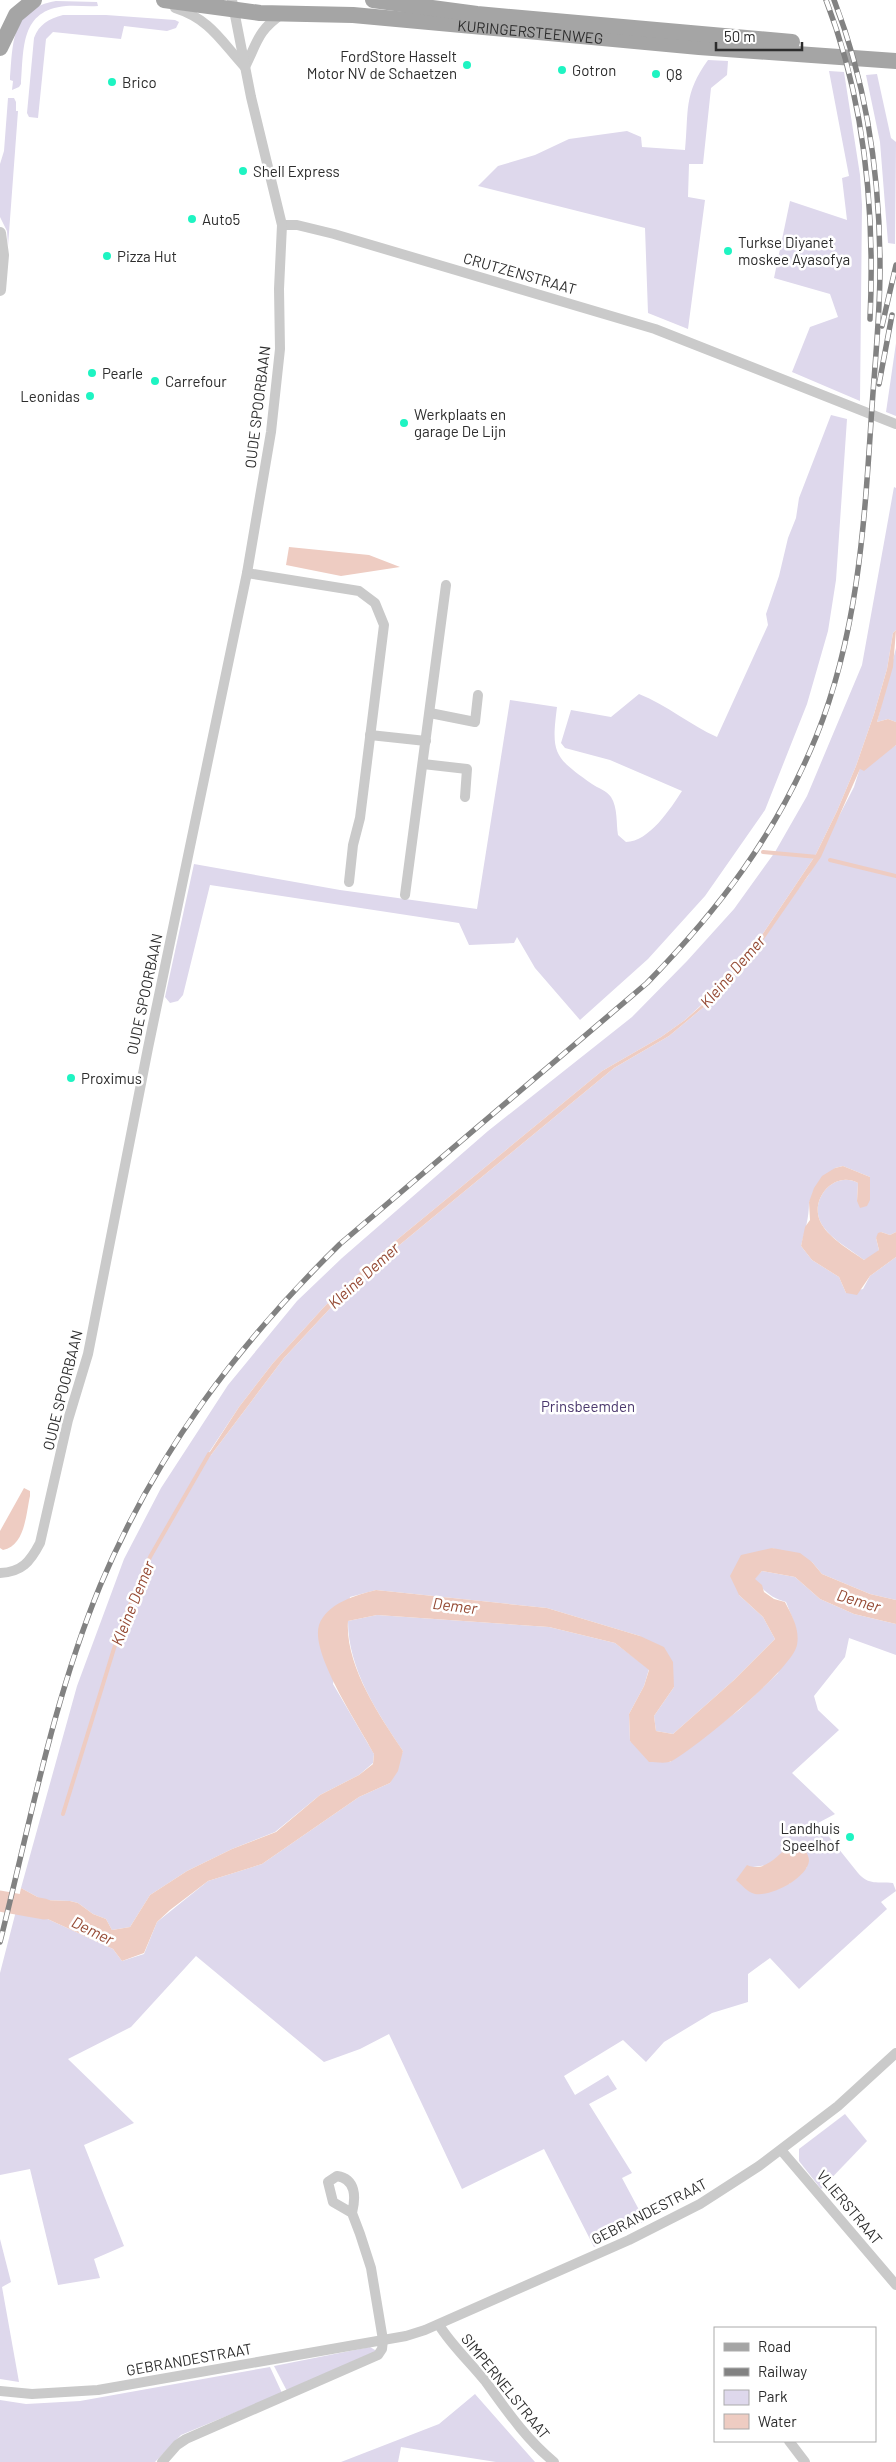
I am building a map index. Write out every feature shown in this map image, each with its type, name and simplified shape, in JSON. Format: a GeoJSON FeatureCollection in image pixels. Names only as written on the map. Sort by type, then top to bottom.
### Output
{"type":"FeatureCollection","features":[{"type":"Feature","properties":{"kind":"main road"},"geometry":{"type":"LineString","coordinates":[[0,48],[16,15],[34,0]]}},
{"type":"Feature","properties":{"kind":"main road","name":"KURINGERSTEENWEG"},"geometry":{"type":"LineString","coordinates":[[164,0],[232,5],[284,13],[353,15],[699,47],[896,61]]}},
{"type":"Feature","properties":{"kind":"main road","name":"KURINGERSTEENWEG"},"geometry":{"type":"LineString","coordinates":[[373,0],[476,14],[896,50]]}},
{"type":"Feature","properties":{"kind":"street"},"geometry":{"type":"LineString","coordinates":[[158,0],[190,12],[209,24],[245,67]]}},
{"type":"Feature","properties":{"kind":"street"},"geometry":{"type":"LineString","coordinates":[[232,5],[282,225]]}},
{"type":"Feature","properties":{"kind":"street"},"geometry":{"type":"LineString","coordinates":[[245,67],[260,33],[270,22],[284,13]]}},
{"type":"Feature","properties":{"kind":"street","name":"OUDE SPOORBAAN"},"geometry":{"type":"LineString","coordinates":[[0,1573],[15,1572],[32,1558],[40,1543],[68,1420],[88,1354],[148,1048],[247,573],[271,432],[280,349],[282,225]]}},
{"type":"Feature","properties":{"kind":"street","name":"CRUTZENSTRAAT"},"geometry":{"type":"LineString","coordinates":[[282,225],[297,225],[334,234],[655,329],[896,424]]}},
{"type":"Feature","properties":{"kind":"street"},"geometry":{"type":"LineString","coordinates":[[0,233],[3,255],[0,290]]}},
{"type":"Feature","properties":{"kind":"street"},"geometry":{"type":"LineString","coordinates":[[247,573],[358,591],[375,603],[384,625],[360,818],[353,845],[349,882]]}},
{"type":"Feature","properties":{"kind":"street"},"geometry":{"type":"LineString","coordinates":[[405,895],[446,585]]}},
{"type":"Feature","properties":{"kind":"street"},"geometry":{"type":"LineString","coordinates":[[430,713],[475,722],[478,695]]}},
{"type":"Feature","properties":{"kind":"street"},"geometry":{"type":"LineString","coordinates":[[370,735],[426,741]]}},
{"type":"Feature","properties":{"kind":"street"},"geometry":{"type":"LineString","coordinates":[[423,764],[467,769],[465,797]]}},
{"type":"Feature","properties":{"kind":"street","name":"GEBRANDESTRAAT"},"geometry":{"type":"LineString","coordinates":[[0,2391],[32,2394],[98,2390],[406,2336],[439,2325],[629,2240],[700,2204],[781,2150],[838,2106],[896,2053]]}},
{"type":"Feature","properties":{"kind":"street","name":"VLIERSTRAAT"},"geometry":{"type":"LineString","coordinates":[[781,2150],[896,2285]]}},
{"type":"Feature","properties":{"kind":"street"},"geometry":{"type":"LineString","coordinates":[[162,2462],[177,2444],[186,2439],[378,2355],[382,2349],[383,2340],[370,2268],[352,2213]]}},
{"type":"Feature","properties":{"kind":"street","name":"SIMPERNELSTRAAT"},"geometry":{"type":"LineString","coordinates":[[439,2325],[485,2382],[505,2411],[541,2451],[554,2462]]}},
{"type":"Feature","properties":{"kind":"street"},"geometry":{"type":"LineString","coordinates":[[790,2442],[805,2462]]}},
{"type":"Feature","properties":{"kind":"green space"},"geometry":{"type":"Polygon","coordinates":[[[56,1],[97,2],[98,6],[66,6],[51,9],[40,15],[32,23],[27,33],[24,45],[21,84],[12,90],[13,81],[10,80],[12,53],[17,29],[22,19],[30,11],[41,5],[56,1]]]}},
{"type":"Feature","properties":{"kind":"green space"},"geometry":{"type":"Polygon","coordinates":[[[63,15],[106,15],[175,20],[179,22],[176,28],[167,31],[124,26],[121,39],[53,32],[46,39],[38,118],[29,117],[27,113],[34,38],[45,23],[63,15]]]}},
{"type":"Feature","properties":{"kind":"green space"},"geometry":{"type":"Polygon","coordinates":[[[708,60],[728,61],[727,75],[711,88],[703,164],[689,164],[688,197],[705,200],[688,329],[648,313],[645,228],[478,186],[498,166],[535,155],[569,139],[627,131],[641,137],[642,147],[685,150],[687,113],[691,93],[694,83],[708,60]]]}},
{"type":"Feature","properties":{"kind":"green space"},"geometry":{"type":"Polygon","coordinates":[[[829,71],[844,72],[860,175],[862,205],[860,401],[792,372],[810,327],[838,317],[830,294],[774,278],[790,201],[847,220],[842,178],[849,176],[829,71]]]}},
{"type":"Feature","properties":{"kind":"green space"},"geometry":{"type":"Polygon","coordinates":[[[877,74],[891,138],[896,142],[895,244],[888,243],[880,142],[866,75],[877,74]]]}},
{"type":"Feature","properties":{"kind":"green space"},"geometry":{"type":"Polygon","coordinates":[[[8,98],[14,98],[16,111],[18,111],[8,246],[7,231],[0,217],[0,164],[4,151],[8,98]]]}},
{"type":"Feature","properties":{"kind":"green space"},"geometry":{"type":"Polygon","coordinates":[[[896,343],[896,416],[886,412],[896,343]]]}},
{"type":"Feature","properties":{"kind":"green space"},"geometry":{"type":"Polygon","coordinates":[[[831,415],[847,419],[836,580],[828,631],[807,704],[765,810],[705,896],[648,959],[580,1020],[535,968],[517,937],[514,943],[469,945],[459,923],[210,885],[183,995],[178,1001],[170,1003],[165,997],[194,864],[340,890],[477,909],[510,700],[557,707],[555,745],[558,753],[570,767],[611,797],[616,811],[618,835],[626,842],[635,841],[659,823],[682,791],[610,760],[565,748],[561,743],[571,710],[611,717],[639,694],[717,737],[768,625],[766,614],[779,576],[788,538],[796,518],[799,498],[831,415]]]}},
{"type":"Feature","properties":{"kind":"green space","name":"Prinsbeemden"},"geometry":{"type":"Polygon","coordinates":[[[894,487],[896,488],[896,630],[893,633],[887,669],[874,714],[856,766],[815,856],[760,938],[736,970],[685,1020],[661,1037],[602,1071],[393,1243],[358,1275],[324,1307],[273,1363],[239,1407],[206,1457],[211,1455],[284,1358],[336,1302],[391,1252],[614,1068],[669,1036],[717,996],[808,876],[854,787],[860,768],[896,745],[896,1232],[890,1235],[881,1232],[876,1238],[879,1250],[875,1255],[864,1260],[833,1237],[823,1227],[818,1212],[818,1204],[827,1188],[841,1180],[858,1183],[857,1201],[870,1177],[843,1166],[835,1168],[809,1202],[808,1219],[801,1246],[812,1260],[839,1277],[846,1293],[863,1289],[870,1276],[896,1257],[896,1600],[870,1594],[822,1574],[812,1562],[772,1548],[739,1595],[763,1617],[775,1639],[734,1680],[673,1734],[656,1731],[654,1716],[674,1687],[640,1636],[547,1608],[376,1590],[350,1597],[333,1684],[374,1754],[373,1763],[359,1775],[320,1795],[275,1832],[232,1849],[187,1871],[150,1895],[130,1927],[112,1930],[106,1919],[93,1914],[78,1903],[43,1900],[21,1888],[77,1686],[124,1559],[161,1488],[228,1385],[297,1301],[342,1258],[488,1131],[632,1017],[687,961],[734,909],[775,852],[807,796],[862,665],[894,487]]]}},
{"type":"Feature","properties":{"kind":"green space"},"geometry":{"type":"Polygon","coordinates":[[[896,648],[896,722],[888,719],[877,722],[896,648]]]}},
{"type":"Feature","properties":{"kind":"green space"},"geometry":{"type":"Polygon","coordinates":[[[762,1571],[795,1577],[820,1599],[854,1614],[896,1624],[896,1655],[849,1638],[845,1657],[814,1696],[818,1710],[839,1730],[792,1773],[835,1814],[818,1823],[858,1873],[866,1880],[893,1883],[896,1891],[881,1902],[887,1909],[799,1989],[770,1958],[748,1974],[748,2002],[712,2013],[664,2042],[646,2062],[623,2040],[564,2076],[575,2095],[608,2075],[617,2089],[589,2104],[632,2173],[622,2178],[645,2221],[594,2247],[544,2149],[462,2189],[389,2034],[360,2049],[324,2062],[196,1956],[131,2027],[68,2059],[134,2123],[84,2145],[124,2246],[94,2259],[100,2278],[58,2285],[30,2169],[0,2175],[0,1973],[16,1911],[41,1916],[113,1949],[122,1961],[144,1954],[157,1922],[208,1881],[262,1864],[359,1797],[390,1783],[403,1751],[383,1721],[359,1673],[349,1639],[348,1621],[377,1615],[549,1627],[615,1643],[649,1669],[644,1686],[629,1714],[630,1741],[670,1762],[739,1710],[778,1673],[794,1622],[786,1602],[768,1594],[754,1579],[762,1571]],[[767,1865],[753,1867],[789,1884],[807,1867],[767,1865]]]}},
{"type":"Feature","properties":{"kind":"green space"},"geometry":{"type":"Polygon","coordinates":[[[845,2114],[867,2141],[821,2189],[799,2161],[799,2149],[845,2114]]]}},
{"type":"Feature","properties":{"kind":"green space"},"geometry":{"type":"Polygon","coordinates":[[[0,2239],[11,2282],[2,2287],[19,2382],[0,2379],[0,2239]]]}},
{"type":"Feature","properties":{"kind":"green space"},"geometry":{"type":"Polygon","coordinates":[[[370,2347],[375,2350],[375,2353],[287,2391],[274,2366],[370,2347]]]}},
{"type":"Feature","properties":{"kind":"green space"},"geometry":{"type":"Polygon","coordinates":[[[270,2367],[282,2393],[181,2435],[155,2462],[0,2462],[0,2400],[26,2404],[80,2401],[270,2367]]]}},
{"type":"Feature","properties":{"kind":"green space"},"geometry":{"type":"Polygon","coordinates":[[[475,2394],[535,2462],[496,2462],[401,2447],[398,2462],[341,2462],[439,2424],[475,2394]]]}},
{"type":"Feature","properties":{"kind":"water"},"geometry":{"type":"Polygon","coordinates":[[[289,547],[369,555],[400,567],[341,576],[286,565],[289,547]]]}},
{"type":"Feature","properties":{"kind":"water"},"geometry":{"type":"Polygon","coordinates":[[[896,630],[893,667],[877,722],[888,719],[896,722],[896,745],[864,771],[860,769],[821,857],[760,945],[717,996],[669,1036],[614,1068],[391,1252],[336,1302],[284,1358],[211,1455],[206,1458],[239,1407],[273,1363],[324,1307],[358,1274],[602,1071],[661,1037],[685,1020],[712,996],[736,970],[815,856],[837,811],[856,766],[874,714],[887,669],[893,633],[896,630]]]}},
{"type":"Feature","properties":{"kind":"water"},"geometry":{"type":"Polygon","coordinates":[[[843,1166],[870,1177],[870,1200],[867,1206],[860,1208],[857,1201],[858,1183],[841,1180],[833,1183],[822,1195],[818,1204],[818,1212],[823,1227],[839,1243],[864,1260],[879,1250],[876,1238],[878,1233],[890,1235],[896,1232],[896,1257],[870,1276],[857,1295],[846,1293],[839,1277],[812,1260],[801,1246],[805,1227],[810,1220],[809,1202],[814,1188],[822,1176],[835,1168],[843,1166]]]}},
{"type":"Feature","properties":{"kind":"water"},"geometry":{"type":"Polygon","coordinates":[[[24,1488],[30,1491],[26,1520],[16,1542],[3,1550],[0,1548],[0,1531],[24,1488]]]}},
{"type":"Feature","properties":{"kind":"water"},"geometry":{"type":"Polygon","coordinates":[[[772,1548],[800,1553],[812,1562],[822,1574],[870,1594],[896,1600],[896,1624],[854,1614],[820,1599],[795,1577],[762,1571],[755,1579],[762,1585],[764,1592],[774,1599],[785,1602],[796,1628],[797,1645],[791,1657],[762,1689],[721,1725],[670,1762],[649,1762],[630,1741],[629,1714],[644,1686],[649,1670],[615,1643],[549,1627],[377,1615],[348,1621],[352,1655],[365,1689],[403,1751],[398,1771],[390,1783],[359,1797],[262,1864],[208,1881],[157,1922],[144,1953],[122,1961],[113,1949],[41,1916],[16,1911],[21,1888],[43,1900],[78,1903],[93,1914],[106,1919],[112,1930],[130,1927],[150,1895],[187,1871],[232,1849],[276,1832],[320,1795],[359,1775],[373,1764],[374,1754],[338,1690],[322,1654],[318,1638],[319,1625],[323,1617],[328,1611],[343,1601],[376,1590],[547,1608],[640,1636],[664,1647],[673,1662],[674,1687],[654,1716],[656,1731],[673,1734],[734,1680],[775,1639],[763,1617],[739,1595],[730,1576],[741,1555],[772,1548]]]}},
{"type":"Feature","properties":{"kind":"water"},"geometry":{"type":"Polygon","coordinates":[[[789,1846],[805,1850],[808,1855],[807,1867],[795,1880],[779,1889],[755,1894],[747,1890],[736,1880],[747,1865],[759,1867],[765,1865],[775,1859],[789,1846]]]}},
{"type":"Feature","properties":{"kind":"waterway"},"geometry":{"type":"LineString","coordinates":[[763,852],[818,857]]}},
{"type":"Feature","properties":{"kind":"waterway","name":"Kleine Demer"},"geometry":{"type":"LineString","coordinates":[[830,860],[896,876]]}},
{"type":"Feature","properties":{"kind":"waterway","name":"Kleine Demer"},"geometry":{"type":"LineString","coordinates":[[63,1814],[120,1629],[150,1557],[209,1454]]}},
{"type":"Feature","properties":{"kind":"waterway","name":"Demer"},"geometry":{"type":"LineString","coordinates":[[0,1901],[44,1909]]}},
{"type":"Feature","properties":{"kind":"railway"},"geometry":{"type":"LineString","coordinates":[[826,0],[850,77],[864,157],[869,197],[871,238],[870,319]]}},
{"type":"Feature","properties":{"kind":"railway"},"geometry":{"type":"LineString","coordinates":[[0,1942],[44,1762],[83,1629],[122,1537],[173,1446],[202,1403],[267,1321],[340,1244],[647,983],[673,955],[744,869],[783,806],[816,737],[830,699],[841,660],[856,582],[865,503],[880,288],[877,201],[869,132],[855,65],[834,0]]}},
{"type":"Feature","properties":{"kind":"railway"},"geometry":{"type":"LineString","coordinates":[[882,326],[896,265]]}},
{"type":"Feature","properties":{"kind":"railway"},"geometry":{"type":"LineString","coordinates":[[879,384],[892,315]]}},
{"type":"Feature","properties":{"kind":"place","name":"FordStore Hasselt Motor NV de Schaetzen"},"geometry":{"type":"Point","coordinates":[467,65]}},
{"type":"Feature","properties":{"kind":"place","name":"Gotron"},"geometry":{"type":"Point","coordinates":[562,70]}},
{"type":"Feature","properties":{"kind":"place","name":"Q8"},"geometry":{"type":"Point","coordinates":[656,74]}},
{"type":"Feature","properties":{"kind":"place","name":"Brico"},"geometry":{"type":"Point","coordinates":[112,82]}},
{"type":"Feature","properties":{"kind":"place","name":"Shell Express"},"geometry":{"type":"Point","coordinates":[243,171]}},
{"type":"Feature","properties":{"kind":"place","name":"Auto5"},"geometry":{"type":"Point","coordinates":[192,219]}},
{"type":"Feature","properties":{"kind":"place","name":"Turkse Diyanet moskee Ayasofya"},"geometry":{"type":"Point","coordinates":[728,251]}},
{"type":"Feature","properties":{"kind":"place","name":"Pizza Hut"},"geometry":{"type":"Point","coordinates":[107,256]}},
{"type":"Feature","properties":{"kind":"place","name":"Pearle"},"geometry":{"type":"Point","coordinates":[92,373]}},
{"type":"Feature","properties":{"kind":"place","name":"Carrefour"},"geometry":{"type":"Point","coordinates":[155,381]}},
{"type":"Feature","properties":{"kind":"place","name":"Leonidas"},"geometry":{"type":"Point","coordinates":[90,396]}},
{"type":"Feature","properties":{"kind":"place","name":"Werkplaats en garage De Lijn"},"geometry":{"type":"Point","coordinates":[404,423]}},
{"type":"Feature","properties":{"kind":"place","name":"Proximus"},"geometry":{"type":"Point","coordinates":[71,1078]}},
{"type":"Feature","properties":{"kind":"place","name":"Landhuis Speelhof"},"geometry":{"type":"Point","coordinates":[850,1837]}}]}
